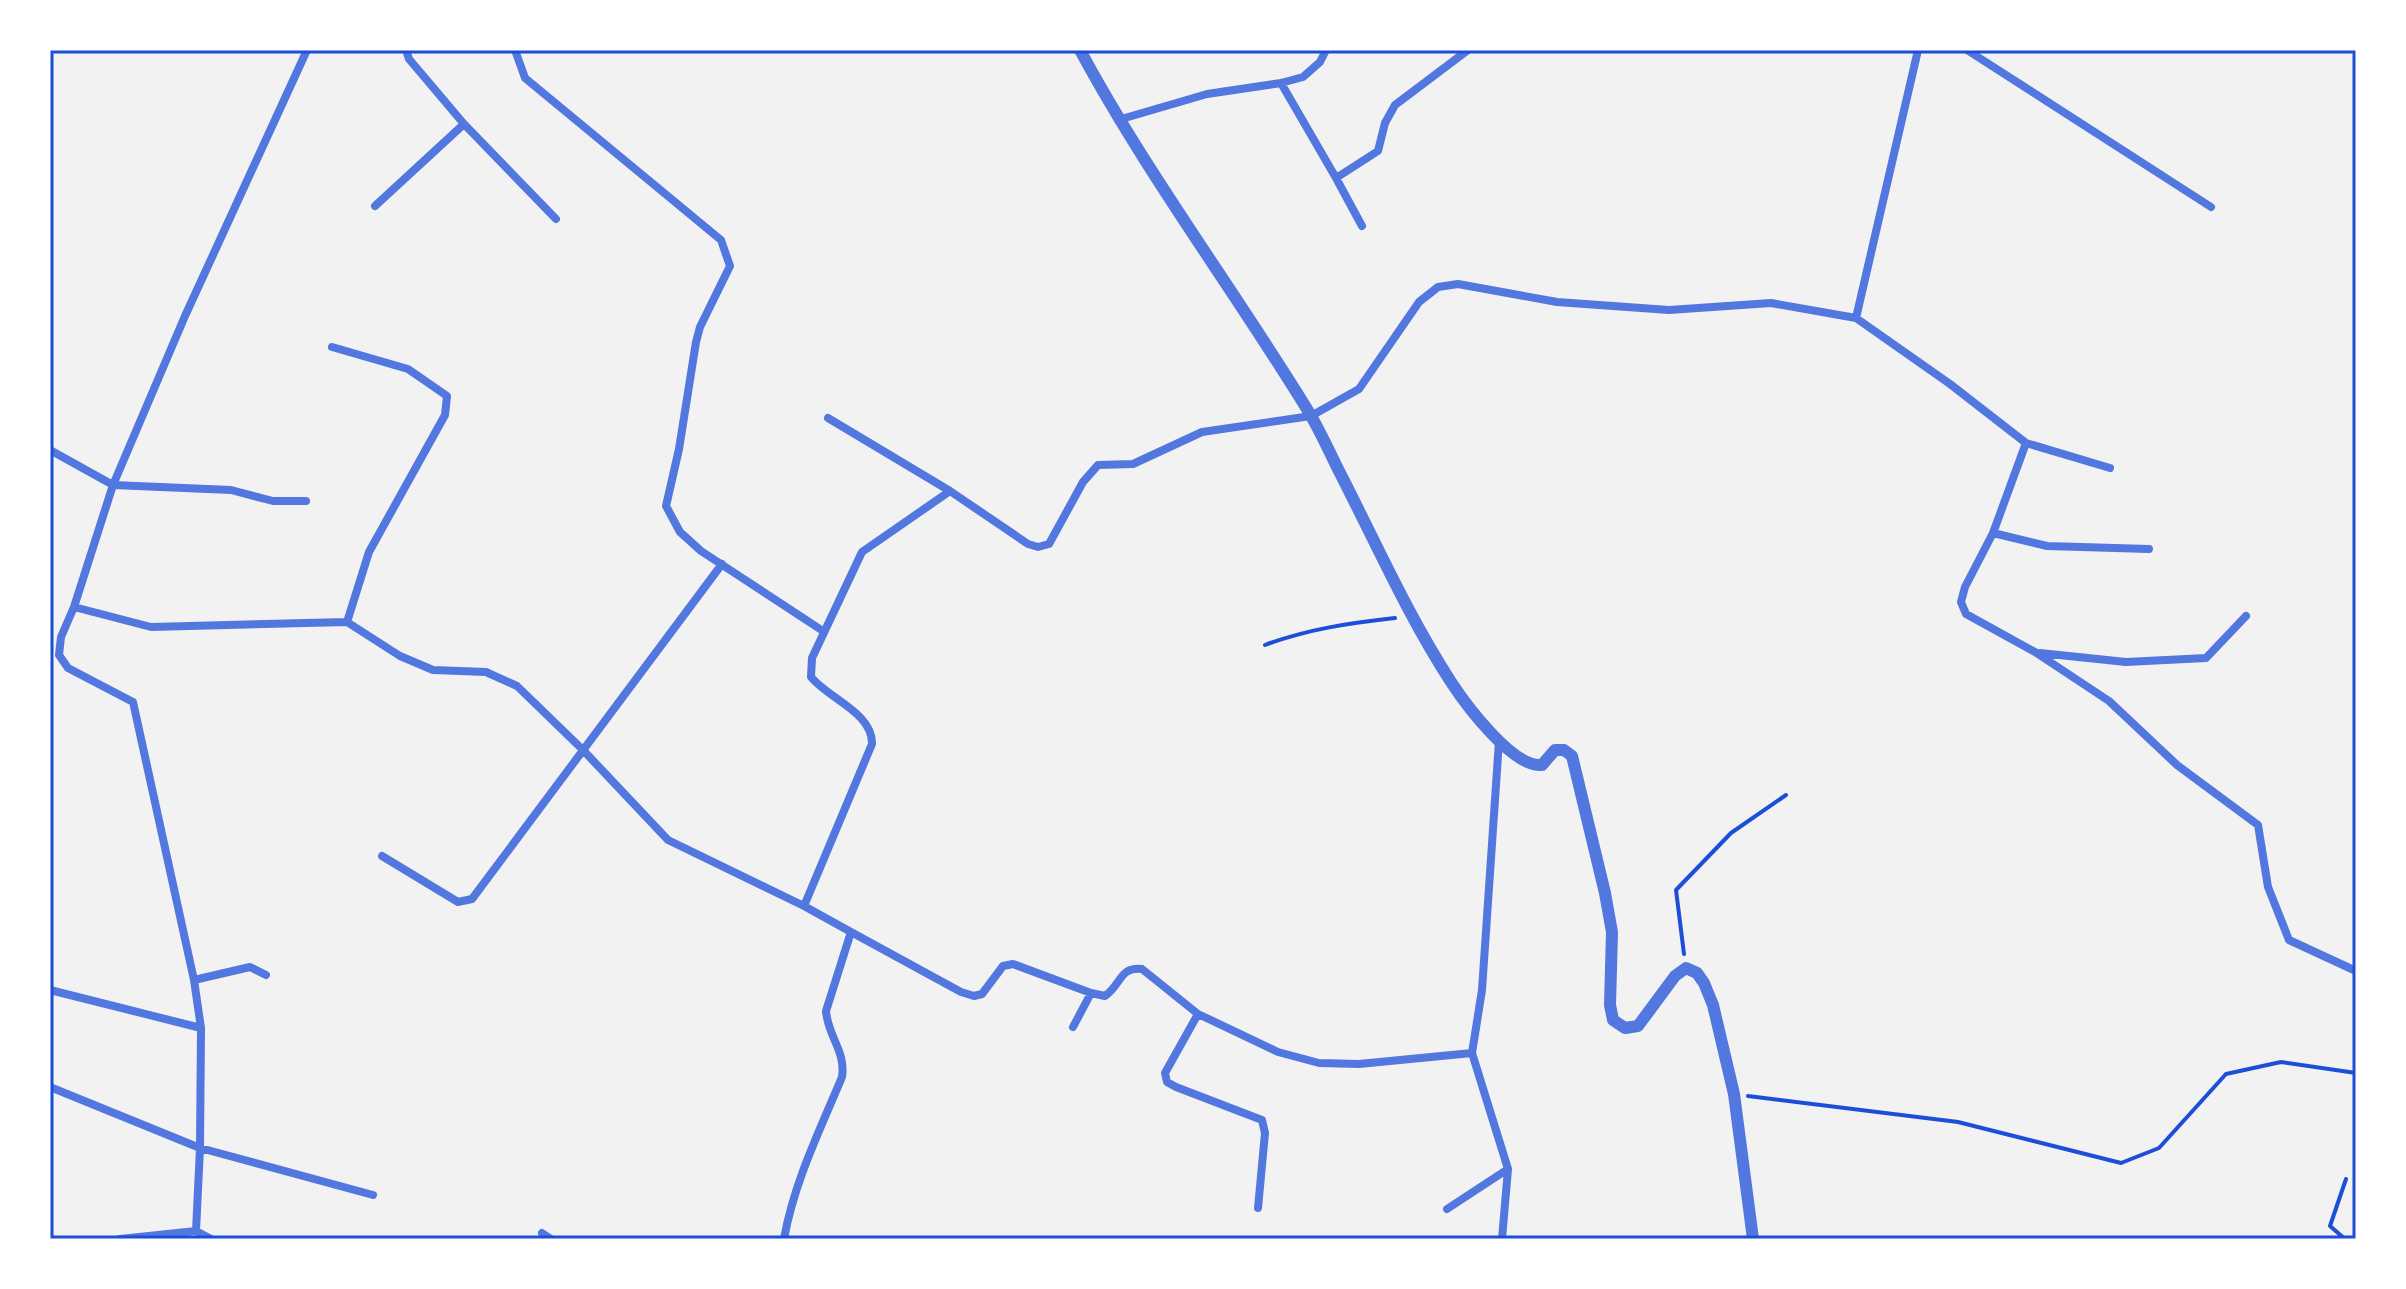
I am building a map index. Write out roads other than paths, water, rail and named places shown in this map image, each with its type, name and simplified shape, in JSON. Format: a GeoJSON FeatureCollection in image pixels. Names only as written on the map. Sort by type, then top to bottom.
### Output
{"type":"FeatureCollection","features":[{"type":"Feature","properties":{"kind":"street"},"geometry":{"type":"LineString","coordinates":[[196,1231],[201,1028],[194,980],[133,702],[68,668],[59,655],[61,637],[74,607],[113,485],[185,316],[307,50]]}},
{"type":"Feature","properties":{"kind":"street"},"geometry":{"type":"LineString","coordinates":[[406,50],[409,59],[464,124],[556,219]]}},
{"type":"Feature","properties":{"kind":"street"},"geometry":{"type":"LineString","coordinates":[[515,50],[525,78],[721,240],[730,266],[700,327],[666,506],[680,532],[701,551],[823,631]]}},
{"type":"Feature","properties":{"kind":"street"},"geometry":{"type":"LineString","coordinates":[[1080,50],[1118,120],[1311,416],[1429,647],[1454,687],[1499,741],[1520,760],[1535,766],[1542,765],[1555,750],[1564,750],[1572,756],[1612,932],[1610,1005],[1613,1020],[1625,1028],[1638,1026],[1675,976],[1686,968],[1697,973],[1704,983],[1713,1005],[1734,1094],[1753,1239]]}},
{"type":"Feature","properties":{"kind":"street"},"geometry":{"type":"LineString","coordinates":[[1118,120],[1207,94],[1303,77],[1320,62],[1326,50]]}},
{"type":"Feature","properties":{"kind":"street"},"geometry":{"type":"LineString","coordinates":[[1336,178],[1378,151],[1385,123],[1395,105],[1468,50]]}},
{"type":"Feature","properties":{"kind":"street"},"geometry":{"type":"LineString","coordinates":[[1856,318],[1918,50]]}},
{"type":"Feature","properties":{"kind":"street"},"geometry":{"type":"LineString","coordinates":[[1967,50],[2211,207]]}},
{"type":"Feature","properties":{"kind":"street"},"geometry":{"type":"LineString","coordinates":[[1281,83],[1362,226]]}},
{"type":"Feature","properties":{"kind":"street"},"geometry":{"type":"LineString","coordinates":[[375,206],[464,124]]}},
{"type":"Feature","properties":{"kind":"street"},"geometry":{"type":"LineString","coordinates":[[828,418],[950,491],[1028,544],[1038,547],[1049,544],[1083,482],[1098,465],[1133,464],[1202,432],[1311,416],[1359,389],[1419,302],[1438,287],[1458,284],[1557,302],[1669,310],[1771,303],[1856,318],[1950,384],[2026,443],[2110,468]]}},
{"type":"Feature","properties":{"kind":"street"},"geometry":{"type":"LineString","coordinates":[[332,347],[408,369],[447,396],[445,415],[369,552],[347,622]]}},
{"type":"Feature","properties":{"kind":"street"},"geometry":{"type":"LineString","coordinates":[[2026,443],[1993,533],[1965,587],[1961,602],[1966,614],[2035,652],[2109,701],[2177,765],[2258,825],[2268,887],[2289,940],[2356,971]]}},
{"type":"Feature","properties":{"kind":"street"},"geometry":{"type":"LineString","coordinates":[[50,450],[113,485],[231,490],[273,501],[306,501]]}},
{"type":"Feature","properties":{"kind":"street"},"geometry":{"type":"LineString","coordinates":[[804,906],[872,744],[873,733],[866,722],[821,689],[811,677],[812,658],[862,552],[950,491]]}},
{"type":"Feature","properties":{"kind":"street"},"geometry":{"type":"LineString","coordinates":[[1993,533],[2047,546],[2149,549]]}},
{"type":"Feature","properties":{"kind":"street"},"geometry":{"type":"LineString","coordinates":[[382,856],[458,902],[472,899],[722,564]]}},
{"type":"Feature","properties":{"kind":"street"},"geometry":{"type":"LineString","coordinates":[[74,607],[151,627],[347,622],[400,656],[433,670],[486,672],[517,686],[668,840],[804,906],[961,992],[974,996],[982,994],[1003,966],[1013,964],[1105,996],[1115,989],[1124,971],[1131,967],[1142,969],[1198,1014],[1278,1052],[1319,1063],[1359,1064],[1472,1053]]}},
{"type":"Feature","properties":{"kind":"street"},"geometry":{"type":"LineString","coordinates":[[2035,652],[2126,662],[2206,658],[2246,616]]}},
{"type":"Feature","properties":{"kind":"street"},"geometry":{"type":"LineString","coordinates":[[1499,741],[1482,990],[1472,1053],[1508,1169],[1502,1239]]}},
{"type":"Feature","properties":{"kind":"street"},"geometry":{"type":"LineString","coordinates":[[784,1239],[789,1210],[842,1077],[844,1061],[827,1024],[826,1011],[851,932]]}},
{"type":"Feature","properties":{"kind":"street"},"geometry":{"type":"LineString","coordinates":[[194,980],[250,967],[266,975]]}},
{"type":"Feature","properties":{"kind":"street"},"geometry":{"type":"LineString","coordinates":[[50,990],[201,1028]]}},
{"type":"Feature","properties":{"kind":"street"},"geometry":{"type":"LineString","coordinates":[[1073,1027],[1091,993]]}},
{"type":"Feature","properties":{"kind":"street"},"geometry":{"type":"LineString","coordinates":[[1198,1014],[1165,1073],[1167,1082],[1262,1120],[1265,1133],[1258,1208]]}},
{"type":"Feature","properties":{"kind":"street"},"geometry":{"type":"LineString","coordinates":[[50,1087],[200,1148],[373,1195]]}},
{"type":"Feature","properties":{"kind":"street"},"geometry":{"type":"LineString","coordinates":[[1447,1209],[1508,1169]]}},
{"type":"Feature","properties":{"kind":"street"},"geometry":{"type":"LineString","coordinates":[[120,1239],[196,1231],[211,1239]]}},
{"type":"Feature","properties":{"kind":"street"},"geometry":{"type":"LineString","coordinates":[[542,1233],[551,1239]]}}]}
